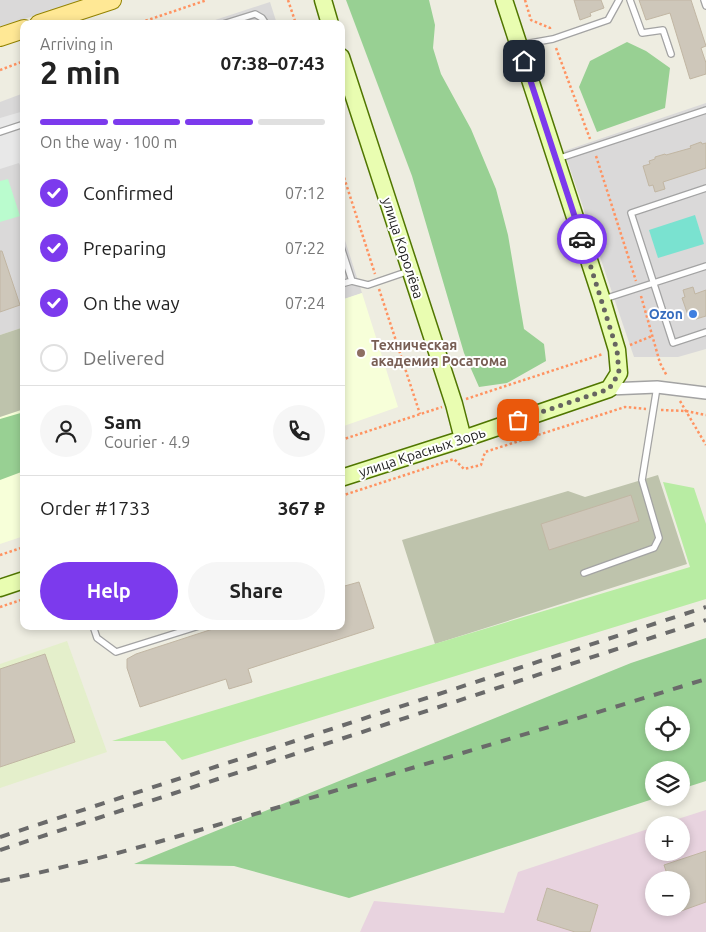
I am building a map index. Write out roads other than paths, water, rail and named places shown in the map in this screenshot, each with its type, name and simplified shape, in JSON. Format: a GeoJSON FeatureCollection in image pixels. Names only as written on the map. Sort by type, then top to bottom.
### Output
{"type":"FeatureCollection","features":[{"type":"Feature","properties":{"kind":"main road"},"geometry":{"type":"LineString","coordinates":[[51,20],[112,0]]}},
{"type":"Feature","properties":{"kind":"main road"},"geometry":{"type":"LineString","coordinates":[[0,37],[20,30]]}},
{"type":"Feature","properties":{"kind":"street"},"geometry":{"type":"LineString","coordinates":[[323,0],[329,20]]}},
{"type":"Feature","properties":{"kind":"street"},"geometry":{"type":"LineString","coordinates":[[504,0],[617,350],[619,373],[609,389]]}},
{"type":"Feature","properties":{"kind":"street","name":"улица Королёва"},"geometry":{"type":"LineString","coordinates":[[345,69],[454,404],[463,439]]}},
{"type":"Feature","properties":{"kind":"street","name":"улица Красных Зорь"},"geometry":{"type":"LineString","coordinates":[[345,477],[609,389],[657,387],[706,393]]}},
{"type":"Feature","properties":{"kind":"street"},"geometry":{"type":"LineString","coordinates":[[0,588],[20,581]]}},
{"type":"Feature","properties":{"kind":"lane"},"geometry":{"type":"LineString","coordinates":[[519,45],[553,39],[608,20],[619,0]]}},
{"type":"Feature","properties":{"kind":"lane"},"geometry":{"type":"LineString","coordinates":[[630,0],[642,33],[663,30],[671,54]]}},
{"type":"Feature","properties":{"kind":"lane"},"geometry":{"type":"LineString","coordinates":[[704,0],[706,6]]}},
{"type":"Feature","properties":{"kind":"lane"},"geometry":{"type":"LineString","coordinates":[[236,20],[255,14],[263,20]]}},
{"type":"Feature","properties":{"kind":"lane"},"geometry":{"type":"LineString","coordinates":[[555,160],[706,110]]}},
{"type":"Feature","properties":{"kind":"lane"},"geometry":{"type":"LineString","coordinates":[[0,132],[20,125]]}},
{"type":"Feature","properties":{"kind":"lane"},"geometry":{"type":"LineString","coordinates":[[706,188],[631,213],[673,343],[706,332]]}},
{"type":"Feature","properties":{"kind":"lane"},"geometry":{"type":"LineString","coordinates":[[345,259],[352,281]]}},
{"type":"Feature","properties":{"kind":"lane"},"geometry":{"type":"LineString","coordinates":[[602,300],[706,266]]}},
{"type":"Feature","properties":{"kind":"lane"},"geometry":{"type":"LineString","coordinates":[[345,283],[352,281],[368,285],[410,271]]}},
{"type":"Feature","properties":{"kind":"lane"},"geometry":{"type":"LineString","coordinates":[[584,572],[654,548],[659,538],[642,480],[657,387]]}},
{"type":"Feature","properties":{"kind":"lane"},"geometry":{"type":"LineString","coordinates":[[94,630],[97,638],[116,652],[185,630]]}},
{"type":"Feature","properties":{"kind":"railway"},"geometry":{"type":"LineString","coordinates":[[0,837],[706,607]]}},
{"type":"Feature","properties":{"kind":"railway"},"geometry":{"type":"LineString","coordinates":[[0,850],[706,620]]}},
{"type":"Feature","properties":{"kind":"railway"},"geometry":{"type":"LineString","coordinates":[[0,881],[39,873],[192,832],[457,755],[706,679]]}},
{"type":"Feature","properties":{"kind":"place","name":"Ozon"},"geometry":{"type":"Point","coordinates":[693,314]}},
{"type":"Feature","properties":{"kind":"place","name":"Техническая академия Росатома"},"geometry":{"type":"Point","coordinates":[361,353]}}]}
